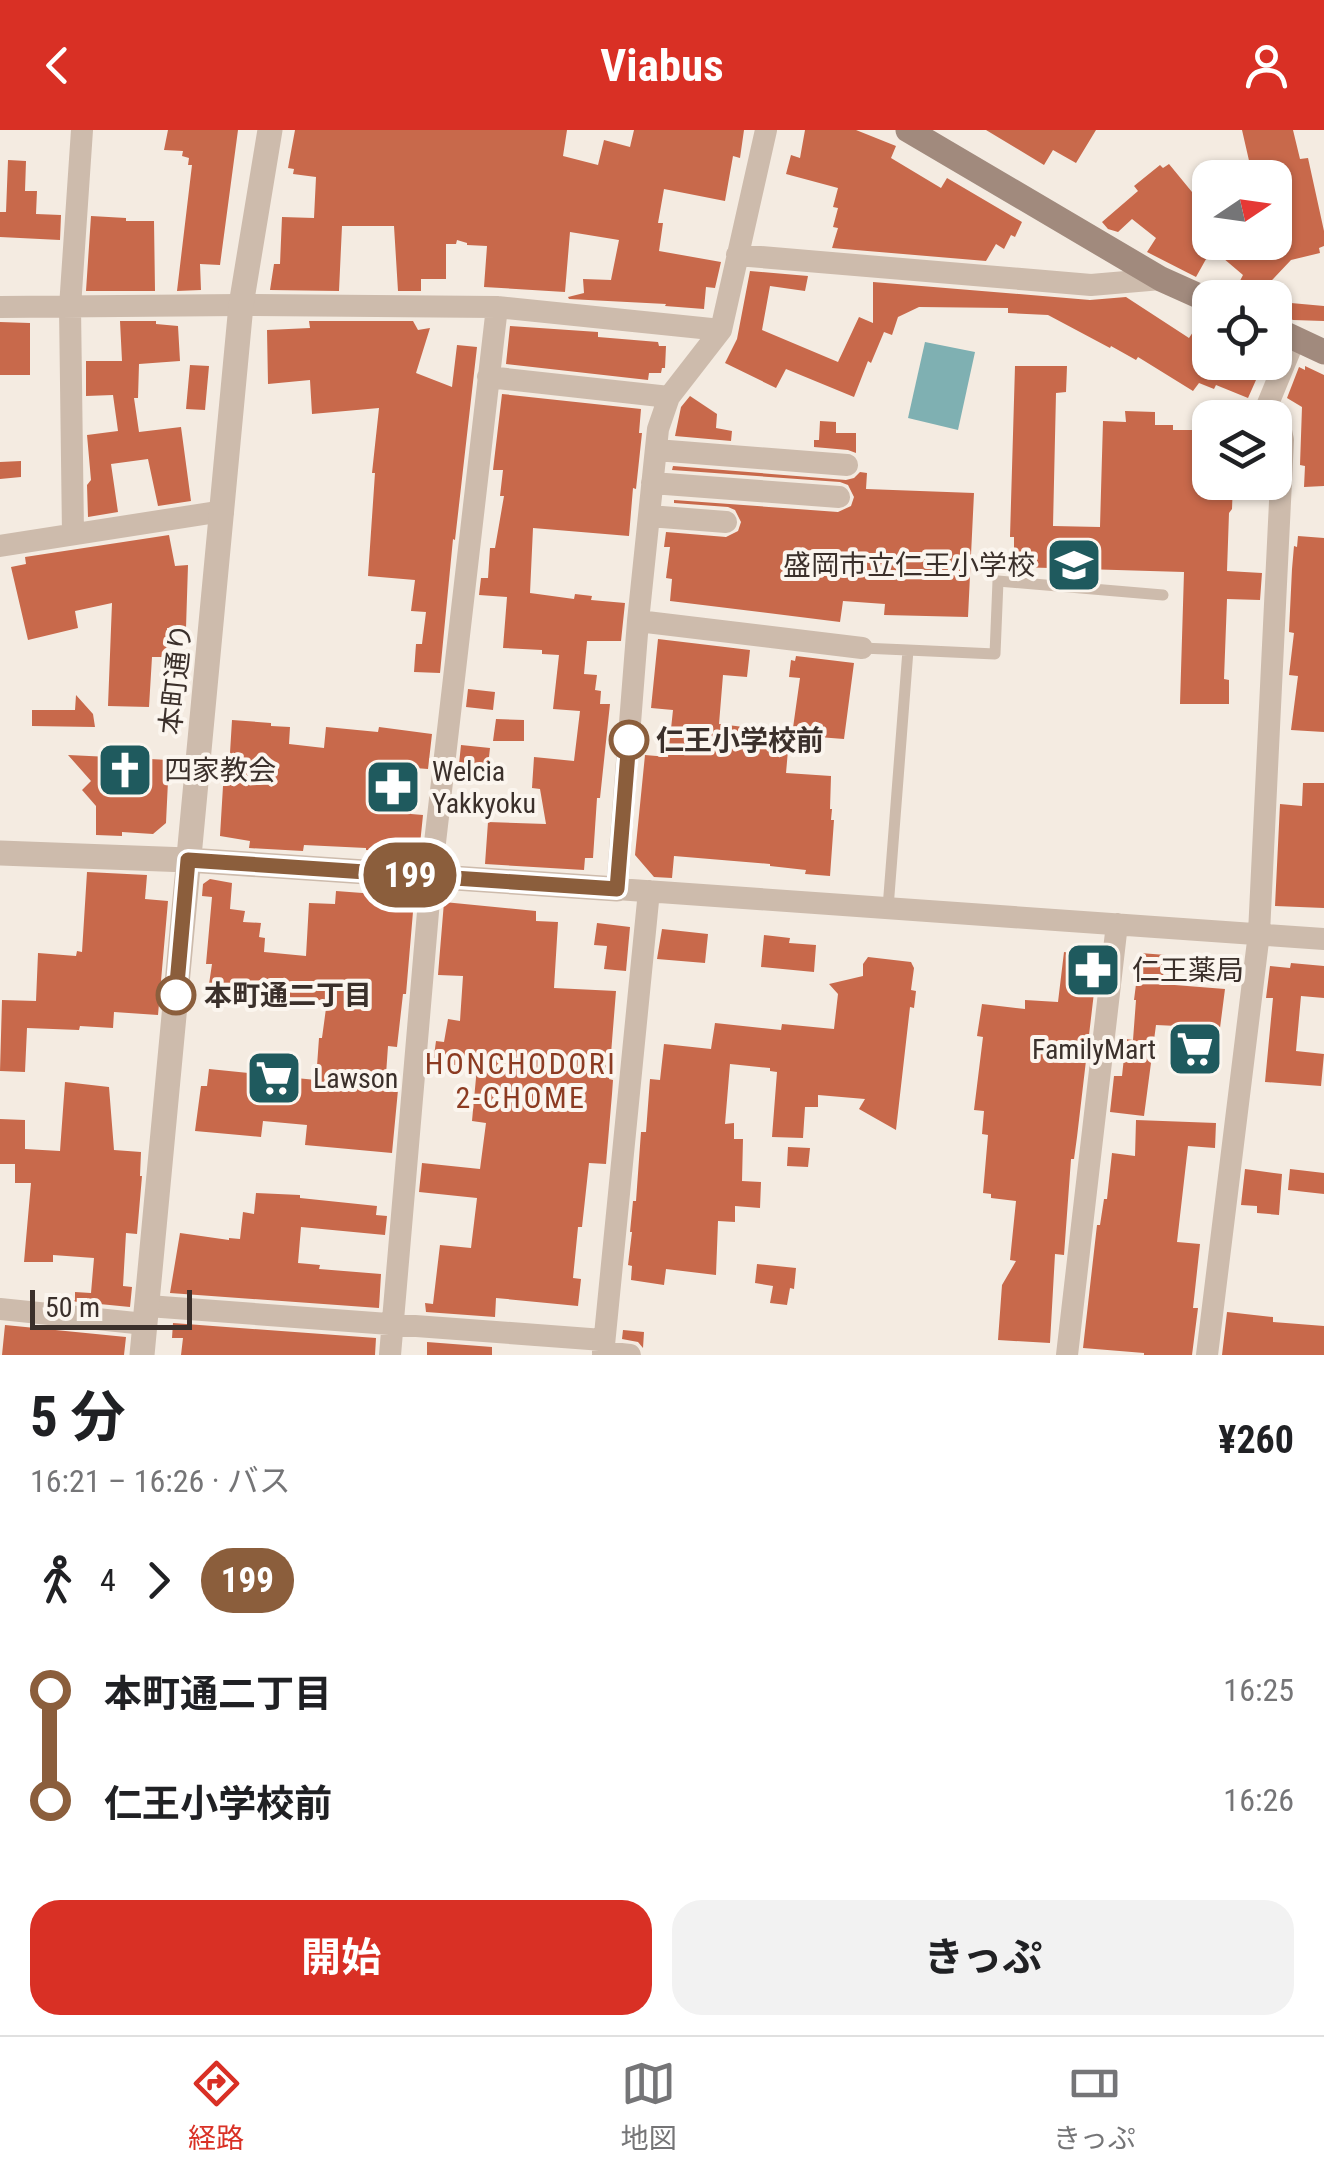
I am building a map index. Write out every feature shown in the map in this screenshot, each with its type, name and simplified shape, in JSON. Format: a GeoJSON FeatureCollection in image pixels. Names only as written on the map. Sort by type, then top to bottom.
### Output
{"type":"FeatureCollection","features":[{"type":"Feature","properties":{"kind":"main road"},"geometry":{"type":"LineString","coordinates":[[908,130],[1161,279],[1192,293]]}},
{"type":"Feature","properties":{"kind":"main road"},"geometry":{"type":"LineString","coordinates":[[1292,337],[1324,352]]}},
{"type":"Feature","properties":{"kind":"street"},"geometry":{"type":"LineString","coordinates":[[73,534],[70,307],[82,130]]}},
{"type":"Feature","properties":{"kind":"street","name":"本町通り"},"geometry":{"type":"LineString","coordinates":[[142,1355],[242,305],[270,130]]}},
{"type":"Feature","properties":{"kind":"street"},"geometry":{"type":"LineString","coordinates":[[617,889],[658,428],[669,397],[722,330],[766,130]]}},
{"type":"Feature","properties":{"kind":"street"},"geometry":{"type":"LineString","coordinates":[[737,255],[1091,284],[1161,279]]}},
{"type":"Feature","properties":{"kind":"street"},"geometry":{"type":"LineString","coordinates":[[0,307],[498,307],[722,330]]}},
{"type":"Feature","properties":{"kind":"street"},"geometry":{"type":"LineString","coordinates":[[390,1355],[432,877],[498,307]]}},
{"type":"Feature","properties":{"kind":"street"},"geometry":{"type":"LineString","coordinates":[[488,378],[669,397]]}},
{"type":"Feature","properties":{"kind":"street"},"geometry":{"type":"LineString","coordinates":[[1207,1355],[1258,933],[1283,440],[1277,413],[1268,406],[1274,380]]}},
{"type":"Feature","properties":{"kind":"street"},"geometry":{"type":"LineString","coordinates":[[656,450],[847,465]]}},
{"type":"Feature","properties":{"kind":"street"},"geometry":{"type":"LineString","coordinates":[[652,483],[839,497]]}},
{"type":"Feature","properties":{"kind":"street"},"geometry":{"type":"LineString","coordinates":[[0,546],[223,511]]}},
{"type":"Feature","properties":{"kind":"street"},"geometry":{"type":"LineString","coordinates":[[649,516],[726,522]]}},
{"type":"Feature","properties":{"kind":"street"},"geometry":{"type":"LineString","coordinates":[[638,622],[862,648]]}},
{"type":"Feature","properties":{"kind":"street"},"geometry":{"type":"LineString","coordinates":[[0,853],[188,860],[1324,939]]}},
{"type":"Feature","properties":{"kind":"street"},"geometry":{"type":"LineString","coordinates":[[603,1349],[649,891]]}},
{"type":"Feature","properties":{"kind":"street"},"geometry":{"type":"LineString","coordinates":[[1067,1355],[1117,924]]}},
{"type":"Feature","properties":{"kind":"street"},"geometry":{"type":"LineString","coordinates":[[0,1309],[393,1323],[630,1355]]}},
{"type":"Feature","properties":{"kind":"lane"},"geometry":{"type":"LineString","coordinates":[[862,648],[995,654],[998,581],[1163,595]]}},
{"type":"Feature","properties":{"kind":"lane"},"geometry":{"type":"LineString","coordinates":[[888,908],[908,650]]}},
{"type":"Feature","properties":{"kind":"water"},"geometry":{"type":"Polygon","coordinates":[[[925,342],[975,352],[958,430],[908,418],[925,342]]]}},
{"type":"Feature","properties":{"kind":"building"},"geometry":{"type":"Polygon","coordinates":[[[168,130],[238,130],[220,265],[200,264],[201,290],[177,291],[192,165],[188,165],[189,158],[182,156],[183,151],[164,150],[168,130]]]}},
{"type":"Feature","properties":{"kind":"building"},"geometry":{"type":"Polygon","coordinates":[[[295,130],[567,130],[563,156],[598,165],[604,140],[630,147],[634,130],[744,130],[740,158],[733,156],[725,201],[664,189],[658,223],[663,223],[659,251],[721,262],[715,288],[706,287],[704,309],[569,299],[584,293],[583,279],[611,280],[619,240],[570,232],[565,292],[484,287],[487,246],[457,240],[456,244],[446,244],[446,279],[421,279],[421,291],[398,291],[394,226],[342,226],[339,291],[270,290],[274,264],[280,264],[282,217],[314,218],[316,177],[293,174],[294,169],[288,168],[295,130]]]}},
{"type":"Feature","properties":{"kind":"building"},"geometry":{"type":"Polygon","coordinates":[[[805,130],[856,130],[896,146],[891,158],[941,188],[947,178],[1022,222],[1004,249],[996,244],[986,261],[832,248],[838,228],[833,227],[838,208],[833,207],[838,188],[786,174],[791,155],[800,158],[805,130]]]}},
{"type":"Feature","properties":{"kind":"building"},"geometry":{"type":"Polygon","coordinates":[[[986,130],[1096,130],[1076,163],[1053,150],[1044,165],[986,130]]]}},
{"type":"Feature","properties":{"kind":"building"},"geometry":{"type":"Polygon","coordinates":[[[1242,130],[1293,130],[1300,159],[1308,158],[1324,231],[1320,253],[1292,260],[1292,160],[1249,160],[1242,130]]]}},
{"type":"Feature","properties":{"kind":"building"},"geometry":{"type":"Polygon","coordinates":[[[8,160],[26,161],[25,191],[37,191],[36,214],[61,215],[60,240],[0,237],[0,212],[6,212],[8,160]]]}},
{"type":"Feature","properties":{"kind":"building"},"geometry":{"type":"Polygon","coordinates":[[[1169,164],[1192,192],[1192,260],[1206,260],[1196,277],[1147,252],[1156,238],[1132,219],[1118,232],[1102,222],[1138,191],[1134,186],[1160,165],[1163,168],[1169,164]]]}},
{"type":"Feature","properties":{"kind":"building"},"geometry":{"type":"Polygon","coordinates":[[[91,216],[154,221],[155,291],[86,291],[91,216]]]}},
{"type":"Feature","properties":{"kind":"building"},"geometry":{"type":"Polygon","coordinates":[[[1225,260],[1291,260],[1272,280],[1240,280],[1243,275],[1225,260]]]}},
{"type":"Feature","properties":{"kind":"building"},"geometry":{"type":"Polygon","coordinates":[[[750,271],[808,276],[805,291],[770,286],[762,330],[838,362],[859,317],[873,323],[873,282],[1090,300],[1126,297],[1189,338],[1192,334],[1192,380],[1256,380],[1248,398],[1216,385],[1214,389],[1199,383],[1193,391],[1138,357],[1136,360],[1110,348],[1048,315],[1008,313],[1008,308],[919,307],[898,317],[892,335],[884,332],[871,363],[868,361],[854,397],[786,369],[776,388],[725,363],[737,339],[750,271]]]}},
{"type":"Feature","properties":{"kind":"building"},"geometry":{"type":"Polygon","coordinates":[[[1292,303],[1324,306],[1324,321],[1293,320],[1292,303]]]}},
{"type":"Feature","properties":{"kind":"building"},"geometry":{"type":"Polygon","coordinates":[[[120,321],[156,321],[178,326],[180,361],[139,364],[138,398],[134,398],[139,432],[181,427],[191,501],[158,506],[148,459],[111,464],[118,512],[88,517],[87,485],[91,480],[87,435],[118,431],[113,395],[86,396],[86,361],[122,361],[120,321]]]}},
{"type":"Feature","properties":{"kind":"building"},"geometry":{"type":"Polygon","coordinates":[[[309,321],[413,321],[418,330],[430,328],[416,373],[452,387],[457,345],[477,347],[440,673],[414,672],[416,644],[422,644],[426,612],[411,611],[415,580],[368,576],[379,408],[312,414],[310,380],[268,384],[267,330],[310,328],[309,321]]]}},
{"type":"Feature","properties":{"kind":"building"},"geometry":{"type":"Polygon","coordinates":[[[0,322],[30,323],[30,375],[0,375],[0,322]]]}},
{"type":"Feature","properties":{"kind":"building"},"geometry":{"type":"Polygon","coordinates":[[[510,326],[598,332],[598,337],[658,342],[659,346],[666,346],[665,368],[661,373],[649,373],[648,380],[506,364],[510,326]]]}},
{"type":"Feature","properties":{"kind":"building"},"geometry":{"type":"Polygon","coordinates":[[[190,365],[209,366],[205,410],[186,409],[190,365]]]}},
{"type":"Feature","properties":{"kind":"building"},"geometry":{"type":"Polygon","coordinates":[[[1015,366],[1067,366],[1066,392],[1056,393],[1053,526],[1100,527],[1103,421],[1126,422],[1125,411],[1155,412],[1155,425],[1192,430],[1192,500],[1232,500],[1227,571],[1262,573],[1260,600],[1227,599],[1224,679],[1229,680],[1229,704],[1180,704],[1184,572],[1014,567],[1014,537],[1010,537],[1015,366]]]}},
{"type":"Feature","properties":{"kind":"building"},"geometry":{"type":"Polygon","coordinates":[[[1305,366],[1324,375],[1324,486],[1304,487],[1305,466],[1300,465],[1302,407],[1287,398],[1299,367],[1305,370],[1305,366]]]}},
{"type":"Feature","properties":{"kind":"building"},"geometry":{"type":"Polygon","coordinates":[[[502,394],[641,409],[642,433],[629,536],[533,528],[530,593],[574,599],[575,594],[592,596],[591,600],[625,603],[621,641],[587,641],[584,674],[597,675],[595,690],[601,691],[600,704],[610,704],[593,858],[585,858],[584,870],[485,864],[488,822],[546,824],[540,789],[532,788],[534,757],[574,761],[580,711],[553,709],[559,655],[503,648],[507,597],[479,595],[481,578],[488,578],[490,548],[495,548],[504,496],[500,496],[503,470],[493,470],[502,394]]]}},
{"type":"Feature","properties":{"kind":"building"},"geometry":{"type":"Polygon","coordinates":[[[690,396],[717,414],[716,428],[732,431],[731,441],[675,436],[681,407],[690,396]]]}},
{"type":"Feature","properties":{"kind":"building"},"geometry":{"type":"Polygon","coordinates":[[[820,421],[836,422],[836,433],[856,433],[856,453],[814,447],[814,440],[819,440],[820,421]]]}},
{"type":"Feature","properties":{"kind":"building"},"geometry":{"type":"Polygon","coordinates":[[[21,461],[21,477],[0,479],[0,462],[21,461]]]}},
{"type":"Feature","properties":{"kind":"building"},"geometry":{"type":"Polygon","coordinates":[[[673,466],[846,480],[860,472],[867,473],[866,489],[974,493],[968,617],[884,615],[885,604],[843,601],[840,622],[670,601],[672,579],[666,578],[670,547],[664,547],[666,532],[726,537],[738,531],[741,522],[735,510],[728,507],[674,500],[838,512],[851,506],[854,497],[848,485],[840,482],[672,470],[673,466]]]}},
{"type":"Feature","properties":{"kind":"building"},"geometry":{"type":"Polygon","coordinates":[[[169,535],[175,566],[188,565],[186,628],[167,628],[166,657],[152,657],[149,707],[108,706],[112,603],[75,611],[78,628],[28,640],[11,567],[26,564],[25,557],[169,535]]]}},
{"type":"Feature","properties":{"kind":"building"},"geometry":{"type":"Polygon","coordinates":[[[1298,536],[1324,538],[1324,732],[1291,730],[1298,676],[1289,675],[1294,633],[1289,632],[1294,546],[1297,547],[1298,536]]]}},
{"type":"Feature","properties":{"kind":"building"},"geometry":{"type":"Polygon","coordinates":[[[658,639],[750,650],[747,677],[723,675],[719,724],[744,727],[744,734],[789,739],[786,773],[831,776],[830,809],[834,820],[830,876],[770,864],[674,856],[672,878],[654,877],[635,855],[645,755],[668,757],[673,710],[651,708],[658,639]]]}},
{"type":"Feature","properties":{"kind":"building"},"geometry":{"type":"Polygon","coordinates":[[[796,656],[854,663],[844,739],[792,735],[800,678],[789,677],[791,660],[795,661],[796,656]]]}},
{"type":"Feature","properties":{"kind":"building"},"geometry":{"type":"Polygon","coordinates":[[[468,689],[495,692],[493,710],[466,707],[468,689]]]}},
{"type":"Feature","properties":{"kind":"building"},"geometry":{"type":"Polygon","coordinates":[[[76,695],[93,714],[95,727],[32,726],[32,710],[75,710],[76,695]]]}},
{"type":"Feature","properties":{"kind":"building"},"geometry":{"type":"Polygon","coordinates":[[[496,719],[524,720],[524,741],[493,741],[496,719]]]}},
{"type":"Feature","properties":{"kind":"building"},"geometry":{"type":"Polygon","coordinates":[[[232,720],[290,727],[289,744],[324,748],[326,727],[378,732],[379,727],[432,734],[428,769],[415,768],[411,814],[423,815],[419,854],[304,845],[303,851],[249,848],[250,841],[220,836],[225,753],[230,753],[232,720]]]}},
{"type":"Feature","properties":{"kind":"building"},"geometry":{"type":"Polygon","coordinates":[[[461,745],[490,748],[488,766],[459,764],[461,745]]]}},
{"type":"Feature","properties":{"kind":"building","name":"四家教会"},"geometry":{"type":"Polygon","coordinates":[[[68,755],[131,758],[149,780],[150,759],[169,760],[166,823],[153,834],[96,835],[96,806],[82,790],[91,781],[68,755]]]}},
{"type":"Feature","properties":{"kind":"building"},"geometry":{"type":"Polygon","coordinates":[[[1303,783],[1324,783],[1324,908],[1275,906],[1280,804],[1302,806],[1303,783]]]}},
{"type":"Feature","properties":{"kind":"building"},"geometry":{"type":"Polygon","coordinates":[[[87,872],[147,875],[145,899],[168,901],[158,1015],[114,1012],[113,1028],[27,1028],[25,1072],[0,1071],[2,1000],[36,1001],[38,953],[76,956],[77,951],[82,952],[87,872]]]}},
{"type":"Feature","properties":{"kind":"building"},"geometry":{"type":"Polygon","coordinates":[[[210,879],[232,883],[230,909],[245,911],[243,922],[261,923],[259,937],[265,938],[264,952],[306,956],[309,903],[335,904],[336,891],[414,900],[397,1047],[388,1046],[385,1089],[398,1090],[392,1153],[305,1145],[307,1125],[263,1121],[261,1137],[195,1131],[201,1086],[207,1086],[209,1069],[316,1080],[327,1001],[208,991],[212,964],[206,964],[212,897],[202,896],[203,884],[210,879]]]}},
{"type":"Feature","properties":{"kind":"building"},"geometry":{"type":"Polygon","coordinates":[[[444,902],[536,911],[536,921],[558,922],[554,988],[616,991],[606,1164],[589,1163],[573,1278],[581,1279],[578,1306],[496,1298],[495,1317],[426,1312],[425,1303],[433,1304],[440,1245],[471,1248],[477,1198],[419,1192],[422,1163],[480,1169],[486,1123],[472,1121],[477,1067],[433,1063],[436,1041],[444,1042],[448,1019],[460,1021],[463,976],[438,975],[444,902]]]}},
{"type":"Feature","properties":{"kind":"building"},"geometry":{"type":"Polygon","coordinates":[[[597,923],[630,927],[626,971],[604,969],[607,946],[594,945],[597,923]]]}},
{"type":"Feature","properties":{"kind":"building"},"geometry":{"type":"Polygon","coordinates":[[[662,929],[708,934],[705,963],[657,959],[662,929]]]}},
{"type":"Feature","properties":{"kind":"building"},"geometry":{"type":"Polygon","coordinates":[[[764,935],[790,938],[789,943],[816,945],[814,972],[761,967],[764,935]]]}},
{"type":"Feature","properties":{"kind":"building"},"geometry":{"type":"Polygon","coordinates":[[[1077,948],[1099,950],[1077,1137],[1071,1159],[1064,1255],[1055,1254],[1050,1343],[998,1340],[1002,1285],[1016,1261],[1010,1260],[1016,1201],[983,1193],[988,1135],[982,1134],[984,1111],[974,1110],[983,1037],[977,1036],[982,1004],[1025,1009],[1025,1000],[1058,1002],[1064,952],[1076,954],[1077,948]]]}},
{"type":"Feature","properties":{"kind":"building"},"geometry":{"type":"Polygon","coordinates":[[[1140,953],[1166,955],[1162,984],[1225,989],[1220,1028],[1156,1025],[1144,1116],[1110,1112],[1114,1076],[1122,1076],[1126,1039],[1133,1040],[1140,953]]]}},
{"type":"Feature","properties":{"kind":"building"},"geometry":{"type":"Polygon","coordinates":[[[868,957],[911,962],[914,968],[911,990],[916,991],[914,1008],[910,1007],[896,1130],[859,1109],[865,1099],[818,1095],[818,1107],[805,1107],[803,1138],[772,1137],[777,1072],[730,1064],[725,1124],[734,1123],[734,1139],[743,1139],[742,1181],[761,1182],[760,1208],[735,1206],[735,1222],[718,1221],[716,1275],[666,1269],[664,1285],[631,1280],[630,1232],[641,1132],[646,1132],[650,1079],[660,1080],[664,1044],[711,1049],[715,1023],[781,1030],[782,1024],[834,1029],[838,994],[829,984],[863,976],[863,964],[868,957]]]}},
{"type":"Feature","properties":{"kind":"building"},"geometry":{"type":"Polygon","coordinates":[[[1291,963],[1324,966],[1324,998],[1301,996],[1296,1051],[1324,1054],[1321,1086],[1265,1082],[1273,998],[1266,998],[1270,966],[1290,968],[1291,963]]]}},
{"type":"Feature","properties":{"kind":"building"},"geometry":{"type":"Polygon","coordinates":[[[65,1082],[109,1087],[114,1150],[141,1152],[137,1234],[126,1233],[123,1286],[132,1287],[130,1307],[69,1301],[75,1300],[75,1292],[91,1293],[94,1258],[53,1255],[53,1262],[24,1262],[31,1183],[15,1183],[15,1164],[0,1164],[0,1119],[25,1120],[25,1149],[60,1151],[65,1082]]]}},
{"type":"Feature","properties":{"kind":"building"},"geometry":{"type":"Polygon","coordinates":[[[1136,1120],[1216,1123],[1215,1148],[1188,1146],[1177,1242],[1200,1244],[1192,1355],[1144,1355],[1083,1348],[1097,1225],[1107,1199],[1112,1153],[1135,1156],[1136,1120]]]}},
{"type":"Feature","properties":{"kind":"building"},"geometry":{"type":"Polygon","coordinates":[[[788,1147],[810,1148],[808,1167],[787,1166],[788,1147]]]}},
{"type":"Feature","properties":{"kind":"building"},"geometry":{"type":"Polygon","coordinates":[[[1245,1169],[1282,1174],[1279,1215],[1257,1213],[1257,1206],[1241,1205],[1245,1169]]]}},
{"type":"Feature","properties":{"kind":"building"},"geometry":{"type":"Polygon","coordinates":[[[1290,1169],[1324,1173],[1324,1194],[1288,1190],[1290,1169]]]}},
{"type":"Feature","properties":{"kind":"building"},"geometry":{"type":"Polygon","coordinates":[[[256,1193],[377,1206],[376,1215],[387,1216],[385,1235],[301,1227],[298,1263],[320,1265],[319,1269],[381,1274],[379,1308],[170,1293],[180,1233],[240,1239],[243,1212],[254,1214],[256,1193]]]}},
{"type":"Feature","properties":{"kind":"building"},"geometry":{"type":"Polygon","coordinates":[[[757,1264],[796,1268],[794,1289],[790,1288],[787,1305],[770,1303],[773,1286],[755,1283],[757,1264]]]}},
{"type":"Feature","properties":{"kind":"building"},"geometry":{"type":"Polygon","coordinates":[[[1227,1312],[1273,1317],[1273,1322],[1324,1326],[1324,1355],[1222,1355],[1227,1312]]]}},
{"type":"Feature","properties":{"kind":"building"},"geometry":{"type":"Polygon","coordinates":[[[173,1323],[376,1338],[375,1355],[181,1355],[183,1338],[172,1338],[173,1323]]]}},
{"type":"Feature","properties":{"kind":"building"},"geometry":{"type":"Polygon","coordinates":[[[5,1325],[126,1337],[124,1355],[2,1355],[5,1325]]]}},
{"type":"Feature","properties":{"kind":"building"},"geometry":{"type":"Polygon","coordinates":[[[623,1330],[644,1332],[643,1348],[638,1342],[622,1339],[623,1330]]]}},
{"type":"Feature","properties":{"kind":"building"},"geometry":{"type":"Polygon","coordinates":[[[427,1342],[492,1347],[492,1355],[427,1355],[427,1342]]]}},
{"type":"Feature","properties":{"kind":"bus line","name":"199"},"geometry":{"type":"LineString","coordinates":[[176,995],[188,860],[617,889],[629,740]]}},
{"type":"Feature","properties":{"kind":"place","name":"盛岡市立仁王小学校"},"geometry":{"type":"Point","coordinates":[1074,565]}},
{"type":"Feature","properties":{"kind":"place","name":"仁王小学校前"},"geometry":{"type":"Point","coordinates":[629,740]}},
{"type":"Feature","properties":{"kind":"place","name":"四家教会"},"geometry":{"type":"Point","coordinates":[125,770]}},
{"type":"Feature","properties":{"kind":"place","name":"Welcia Yakkyoku"},"geometry":{"type":"Point","coordinates":[393,787]}},
{"type":"Feature","properties":{"kind":"place","name":"仁王薬局"},"geometry":{"type":"Point","coordinates":[1093,970]}},
{"type":"Feature","properties":{"kind":"place","name":"本町通二丁目"},"geometry":{"type":"Point","coordinates":[176,995]}},
{"type":"Feature","properties":{"kind":"place","name":"FamilyMart"},"geometry":{"type":"Point","coordinates":[1195,1049]}},
{"type":"Feature","properties":{"kind":"place","name":"Lawson"},"geometry":{"type":"Point","coordinates":[274,1078]}},
{"type":"Feature","properties":{"kind":"district","name":"HONCHODORI 2-CHOME"},"geometry":{"type":"Point","coordinates":[521,1080]}}]}
